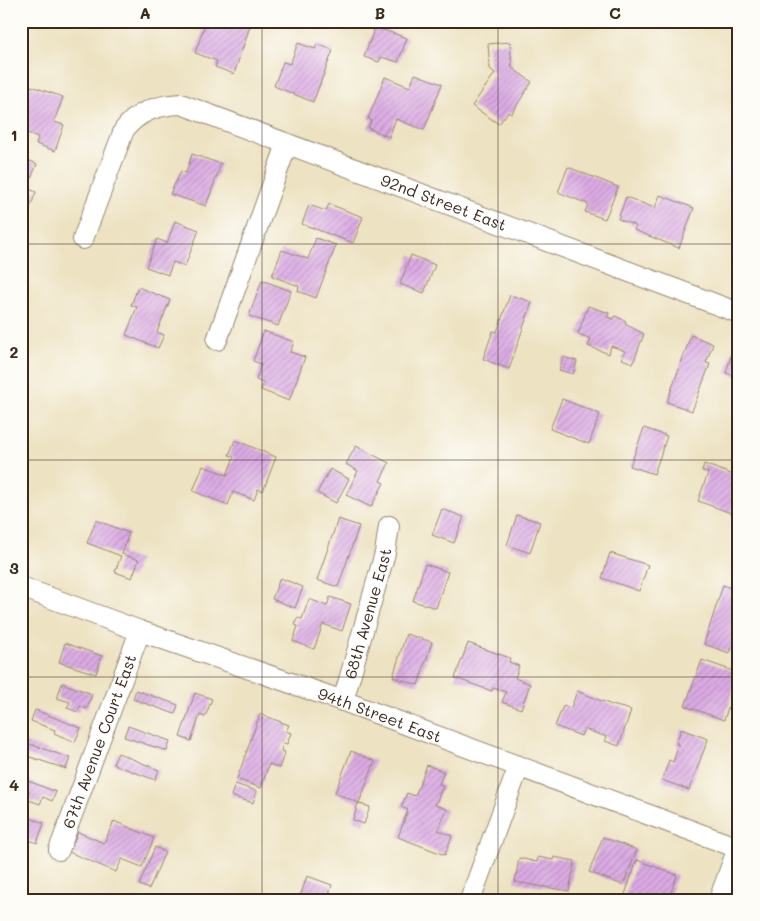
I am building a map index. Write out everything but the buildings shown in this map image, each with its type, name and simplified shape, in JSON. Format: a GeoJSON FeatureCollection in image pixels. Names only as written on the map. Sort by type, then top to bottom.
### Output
{"type":"FeatureCollection","features":[{"type":"Feature","properties":{"kind":"street","name":"92nd Street East"},"geometry":{"type":"LineString","coordinates":[[83,239],[124,130],[134,118],[149,110],[163,105],[187,104],[287,144],[739,313]]}},
{"type":"Feature","properties":{"kind":"street"},"geometry":{"type":"LineString","coordinates":[[217,340],[287,144]]}},
{"type":"Feature","properties":{"kind":"street","name":"68th Avenue East"},"geometry":{"type":"LineString","coordinates":[[343,701],[383,562],[389,526]]}},
{"type":"Feature","properties":{"kind":"street","name":"94th Street East"},"geometry":{"type":"LineString","coordinates":[[21,587],[140,631],[343,701],[738,846]]}},
{"type":"Feature","properties":{"kind":"street","name":"67th Avenue Court East"},"geometry":{"type":"LineString","coordinates":[[59,850],[140,631]]}},
{"type":"Feature","properties":{"kind":"street"},"geometry":{"type":"LineString","coordinates":[[470,900],[519,766]]}},
{"type":"Feature","properties":{"kind":"street"},"geometry":{"type":"LineString","coordinates":[[719,900],[738,846]]}}]}
